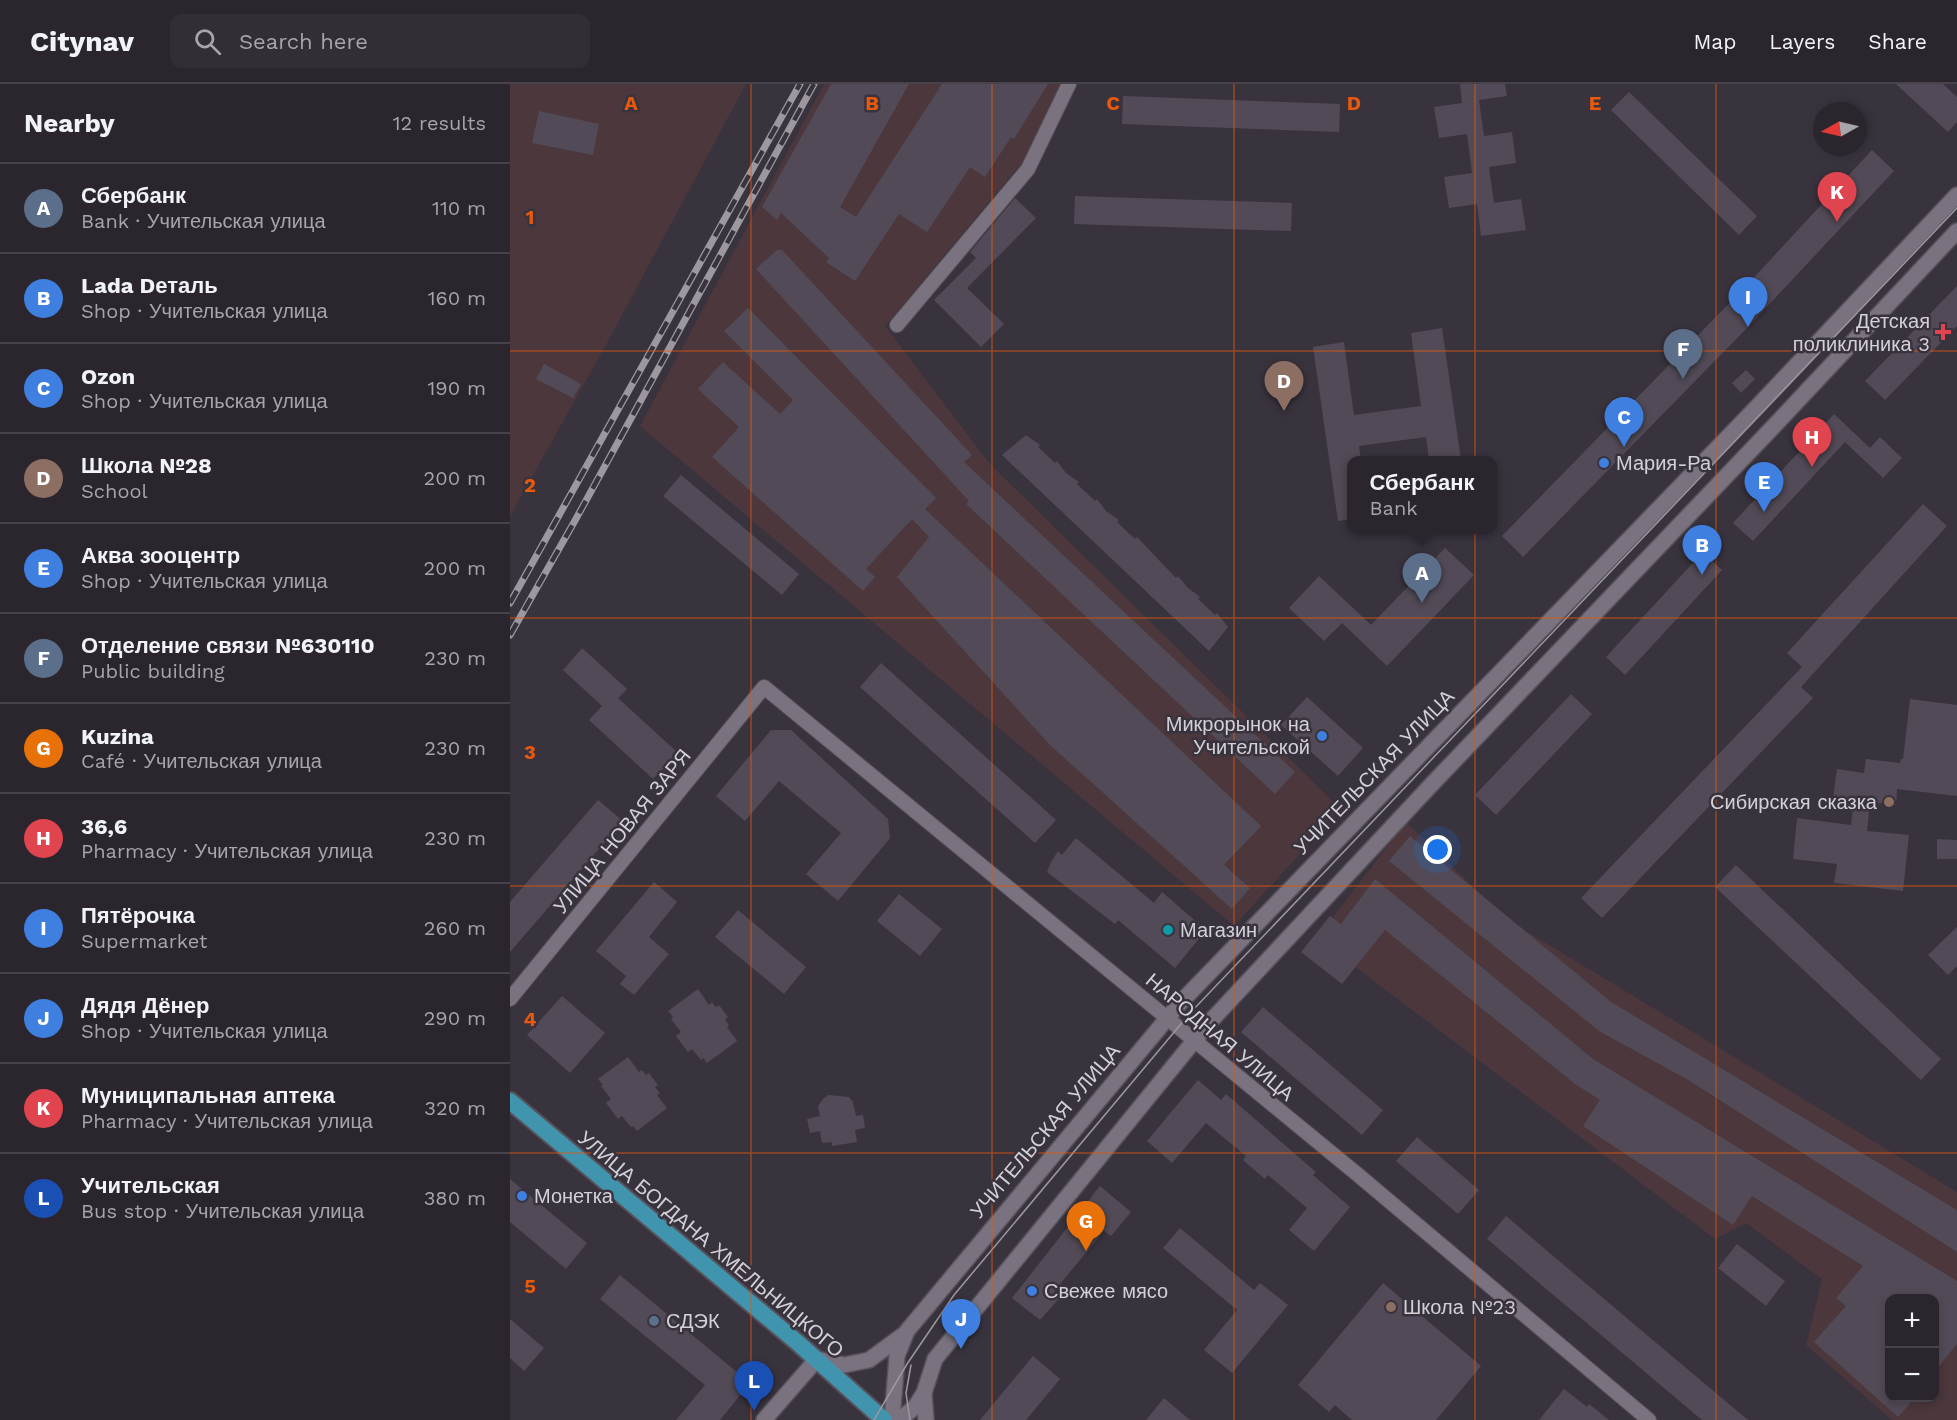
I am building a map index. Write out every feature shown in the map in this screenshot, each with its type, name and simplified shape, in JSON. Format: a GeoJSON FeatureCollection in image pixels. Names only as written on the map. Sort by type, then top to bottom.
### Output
{"type":"FeatureCollection","features":[{"type":"Feature","properties":{"kind":"highway","name":"УЛИЦА БОГДАНА ХМЕЛЬНИЦКОГО"},"geometry":{"type":"LineString","coordinates":[[510,1101],[817,1359],[884,1420]]}},
{"type":"Feature","properties":{"kind":"main road","name":"УЧИТЕЛЬСКАЯ УЛИЦА"},"geometry":{"type":"LineString","coordinates":[[892,1420],[897,1356],[907,1332],[1166,1018],[1755,409],[1957,195]]}},
{"type":"Feature","properties":{"kind":"main road"},"geometry":{"type":"LineString","coordinates":[[899,1420],[915,1407],[924,1393],[935,1359],[1194,1041],[1418,798],[1957,231]]}},
{"type":"Feature","properties":{"kind":"main road"},"geometry":{"type":"LineString","coordinates":[[765,1420],[817,1359],[844,1365],[869,1360],[907,1332]]}},
{"type":"Feature","properties":{"kind":"main road"},"geometry":{"type":"LineString","coordinates":[[924,1393],[926,1420]]}},
{"type":"Feature","properties":{"kind":"street"},"geometry":{"type":"LineString","coordinates":[[897,326],[1028,169],[1069,84]]}},
{"type":"Feature","properties":{"kind":"street","name":"НАРОДНАЯ УЛИЦА"},"geometry":{"type":"LineString","coordinates":[[764,687],[1348,1167],[1649,1420]]}},
{"type":"Feature","properties":{"kind":"street","name":"УЛИЦА НОВАЯ ЗАРЯ"},"geometry":{"type":"LineString","coordinates":[[510,999],[764,687]]}},
{"type":"Feature","properties":{"kind":"shaded area"},"geometry":{"type":"Polygon","coordinates":[[[510,84],[746,84],[607,343],[510,516],[510,84]]]}},
{"type":"Feature","properties":{"kind":"shaded area"},"geometry":{"type":"Polygon","coordinates":[[[824,84],[1065,84],[1030,153],[885,326],[990,464],[1341,809],[1234,926],[640,426],[824,84]]]}},
{"type":"Feature","properties":{"kind":"shaded area"},"geometry":{"type":"Polygon","coordinates":[[[1406,822],[1508,920],[1957,1192],[1957,1420],[1892,1420],[1806,1345],[1822,1279],[1746,1223],[1715,1239],[1317,938],[1406,822]]]}},
{"type":"Feature","properties":{"kind":"building"},"geometry":{"type":"Polygon","coordinates":[[[831,84],[909,84],[840,207],[856,217],[942,84],[1048,84],[1014,139],[1011,137],[985,177],[970,167],[927,232],[899,214],[855,281],[826,262],[829,258],[781,213],[777,220],[762,207],[831,84]]]}},
{"type":"Feature","properties":{"kind":"building"},"geometry":{"type":"Polygon","coordinates":[[[1460,84],[1505,84],[1507,96],[1479,100],[1484,136],[1512,132],[1516,163],[1489,167],[1494,203],[1521,199],[1526,230],[1481,236],[1477,204],[1449,208],[1444,177],[1472,173],[1467,134],[1439,138],[1434,107],[1462,103],[1460,84]]]}},
{"type":"Feature","properties":{"kind":"building"},"geometry":{"type":"Polygon","coordinates":[[[1896,84],[1943,84],[1957,97],[1957,122],[1948,132],[1896,84]]]}},
{"type":"Feature","properties":{"kind":"building"},"geometry":{"type":"Polygon","coordinates":[[[1629,92],[1757,216],[1739,235],[1611,110],[1629,92]]]}},
{"type":"Feature","properties":{"kind":"building"},"geometry":{"type":"Polygon","coordinates":[[[1123,96],[1340,104],[1339,132],[1122,124],[1123,96]]]}},
{"type":"Feature","properties":{"kind":"building"},"geometry":{"type":"Polygon","coordinates":[[[539,111],[599,124],[593,155],[532,143],[539,111]]]}},
{"type":"Feature","properties":{"kind":"building"},"geometry":{"type":"Polygon","coordinates":[[[1872,150],[1894,171],[1748,327],[1523,557],[1502,536],[1747,285],[1872,150]]]}},
{"type":"Feature","properties":{"kind":"building"},"geometry":{"type":"Polygon","coordinates":[[[1075,196],[1292,203],[1291,231],[1074,224],[1075,196]]]}},
{"type":"Feature","properties":{"kind":"building"},"geometry":{"type":"Polygon","coordinates":[[[1015,198],[1036,218],[967,288],[1004,324],[981,347],[934,300],[976,258],[970,252],[1015,198]]]}},
{"type":"Feature","properties":{"kind":"building"},"geometry":{"type":"Polygon","coordinates":[[[777,250],[782,250],[972,455],[964,462],[1295,772],[1275,794],[966,504],[969,501],[756,269],[777,250]]]}},
{"type":"Feature","properties":{"kind":"building"},"geometry":{"type":"Polygon","coordinates":[[[1957,286],[1957,326],[1885,400],[1865,381],[1957,286]]]}},
{"type":"Feature","properties":{"kind":"building"},"geometry":{"type":"Polygon","coordinates":[[[748,308],[936,498],[925,509],[1261,826],[1224,865],[1250,888],[1232,909],[1050,745],[897,577],[929,537],[912,519],[866,569],[875,577],[863,591],[712,457],[739,427],[698,389],[723,362],[780,414],[793,400],[724,331],[748,308]]]}},
{"type":"Feature","properties":{"kind":"building"},"geometry":{"type":"Polygon","coordinates":[[[1442,328],[1460,456],[1428,456],[1426,437],[1359,446],[1360,456],[1347,456],[1347,520],[1338,521],[1313,347],[1344,342],[1354,415],[1421,406],[1411,333],[1442,328]]]}},
{"type":"Feature","properties":{"kind":"building"},"geometry":{"type":"Polygon","coordinates":[[[544,364],[581,384],[573,398],[536,379],[544,364]]]}},
{"type":"Feature","properties":{"kind":"building"},"geometry":{"type":"Polygon","coordinates":[[[1746,370],[1755,379],[1741,393],[1732,383],[1746,370]]]}},
{"type":"Feature","properties":{"kind":"building"},"geometry":{"type":"Polygon","coordinates":[[[1834,414],[1870,448],[1880,437],[1902,458],[1883,478],[1845,442],[1753,541],[1733,523],[1834,414]]]}},
{"type":"Feature","properties":{"kind":"building"},"geometry":{"type":"Polygon","coordinates":[[[1026,435],[1040,445],[1038,447],[1055,463],[1057,461],[1066,473],[1079,482],[1077,484],[1095,501],[1097,499],[1135,539],[1137,537],[1176,578],[1178,576],[1215,615],[1217,613],[1228,627],[1209,651],[1002,455],[1026,435]]]}},
{"type":"Feature","properties":{"kind":"building"},"geometry":{"type":"Polygon","coordinates":[[[681,475],[799,574],[782,595],[663,496],[681,475]]]}},
{"type":"Feature","properties":{"kind":"building"},"geometry":{"type":"Polygon","coordinates":[[[1923,504],[1947,526],[1801,687],[1813,698],[1602,918],[1581,898],[1802,667],[1787,653],[1923,504]]]}},
{"type":"Feature","properties":{"kind":"building"},"geometry":{"type":"Polygon","coordinates":[[[1445,548],[1474,575],[1387,666],[1342,623],[1324,641],[1289,608],[1319,576],[1371,625],[1445,548]]]}},
{"type":"Feature","properties":{"kind":"building"},"geometry":{"type":"Polygon","coordinates":[[[1703,552],[1722,570],[1625,675],[1606,657],[1703,552]]]}},
{"type":"Feature","properties":{"kind":"building"},"geometry":{"type":"Polygon","coordinates":[[[582,648],[627,689],[618,698],[678,753],[653,779],[589,720],[602,706],[563,670],[582,648]]]}},
{"type":"Feature","properties":{"kind":"building"},"geometry":{"type":"Polygon","coordinates":[[[881,663],[1056,820],[1035,843],[860,687],[881,663]]]}},
{"type":"Feature","properties":{"kind":"building"},"geometry":{"type":"Polygon","coordinates":[[[1571,694],[1592,714],[1496,815],[1475,795],[1571,694]]]}},
{"type":"Feature","properties":{"kind":"building","name":"Микрорынок на Учительской"},"geometry":{"type":"Polygon","coordinates":[[[1307,697],[1363,748],[1338,776],[1281,725],[1307,697]]]}},
{"type":"Feature","properties":{"kind":"building"},"geometry":{"type":"Polygon","coordinates":[[[1910,699],[1957,705],[1957,796],[1897,789],[1896,805],[1870,802],[1867,831],[1909,835],[1903,891],[1834,883],[1837,864],[1793,859],[1797,818],[1851,825],[1854,801],[1833,798],[1837,769],[1864,773],[1866,759],[1900,763],[1903,759],[1910,699]]]}},
{"type":"Feature","properties":{"kind":"building"},"geometry":{"type":"Polygon","coordinates":[[[771,730],[791,730],[888,819],[890,838],[838,901],[806,874],[841,833],[779,781],[745,821],[716,796],[771,730]]]}},
{"type":"Feature","properties":{"kind":"building"},"geometry":{"type":"Polygon","coordinates":[[[598,800],[623,821],[510,952],[510,902],[598,800]]]}},
{"type":"Feature","properties":{"kind":"building"},"geometry":{"type":"Polygon","coordinates":[[[1410,836],[1611,1002],[1957,1210],[1957,1252],[1690,1081],[1599,1031],[1389,861],[1410,836]]]}},
{"type":"Feature","properties":{"kind":"building"},"geometry":{"type":"Polygon","coordinates":[[[1076,838],[1154,903],[1162,892],[1206,930],[1175,968],[1118,920],[1115,924],[1047,872],[1058,851],[1062,855],[1076,838]]]}},
{"type":"Feature","properties":{"kind":"building"},"geometry":{"type":"Polygon","coordinates":[[[1937,839],[1957,840],[1957,859],[1937,859],[1937,839]]]}},
{"type":"Feature","properties":{"kind":"building"},"geometry":{"type":"Polygon","coordinates":[[[1736,865],[1941,1059],[1921,1080],[1715,887],[1736,865]]]}},
{"type":"Feature","properties":{"kind":"building"},"geometry":{"type":"Polygon","coordinates":[[[1375,879],[1593,1059],[1957,1281],[1957,1344],[1939,1366],[1939,1294],[1885,1294],[1885,1402],[1911,1402],[1898,1417],[1814,1342],[1846,1306],[1836,1298],[1863,1266],[1752,1196],[1733,1225],[1583,1126],[1600,1100],[1575,1084],[1385,930],[1342,984],[1301,952],[1330,916],[1341,924],[1375,879]]]}},
{"type":"Feature","properties":{"kind":"building"},"geometry":{"type":"Polygon","coordinates":[[[654,882],[677,902],[649,937],[669,954],[634,995],[620,984],[626,976],[596,951],[654,882]]]}},
{"type":"Feature","properties":{"kind":"building"},"geometry":{"type":"Polygon","coordinates":[[[899,894],[942,929],[920,956],[877,921],[899,894]]]}},
{"type":"Feature","properties":{"kind":"building"},"geometry":{"type":"Polygon","coordinates":[[[738,910],[806,967],[784,994],[715,937],[738,910]]]}},
{"type":"Feature","properties":{"kind":"building"},"geometry":{"type":"Polygon","coordinates":[[[1957,927],[1957,966],[1948,975],[1928,955],[1957,927]]]}},
{"type":"Feature","properties":{"kind":"building"},"geometry":{"type":"Polygon","coordinates":[[[698,989],[709,1005],[712,1002],[716,1007],[719,1005],[728,1017],[725,1020],[729,1025],[727,1027],[737,1041],[707,1063],[703,1058],[701,1060],[692,1049],[688,1052],[676,1036],[681,1032],[668,1011],[698,989]]]}},
{"type":"Feature","properties":{"kind":"building"},"geometry":{"type":"Polygon","coordinates":[[[562,996],[605,1033],[570,1073],[527,1035],[562,996]]]}},
{"type":"Feature","properties":{"kind":"building"},"geometry":{"type":"Polygon","coordinates":[[[1263,1007],[1383,1110],[1362,1135],[1241,1032],[1263,1007]]]}},
{"type":"Feature","properties":{"kind":"building"},"geometry":{"type":"Polygon","coordinates":[[[628,1057],[639,1072],[642,1070],[646,1075],[649,1073],[658,1085],[655,1087],[660,1093],[657,1095],[667,1108],[637,1131],[622,1116],[618,1119],[606,1103],[611,1099],[598,1079],[628,1057]]]}},
{"type":"Feature","properties":{"kind":"building"},"geometry":{"type":"Polygon","coordinates":[[[1198,1080],[1221,1100],[1226,1094],[1316,1172],[1313,1175],[1350,1207],[1314,1251],[1289,1230],[1307,1208],[1268,1175],[1265,1179],[1243,1160],[1246,1156],[1206,1123],[1172,1163],[1147,1141],[1198,1080]]]}},
{"type":"Feature","properties":{"kind":"building"},"geometry":{"type":"Polygon","coordinates":[[[828,1095],[849,1097],[853,1102],[856,1116],[863,1115],[865,1128],[855,1130],[857,1142],[832,1146],[832,1142],[822,1143],[820,1131],[810,1133],[807,1119],[820,1116],[818,1106],[828,1095]]]}},
{"type":"Feature","properties":{"kind":"building"},"geometry":{"type":"Polygon","coordinates":[[[1417,1137],[1479,1190],[1458,1214],[1396,1161],[1417,1137]]]}},
{"type":"Feature","properties":{"kind":"building"},"geometry":{"type":"Polygon","coordinates":[[[510,1179],[587,1243],[566,1269],[510,1222],[510,1179]]]}},
{"type":"Feature","properties":{"kind":"building"},"geometry":{"type":"Polygon","coordinates":[[[1100,1186],[1131,1212],[1111,1236],[1104,1231],[1055,1290],[1062,1295],[1040,1320],[1012,1298],[1100,1186]]]}},
{"type":"Feature","properties":{"kind":"building"},"geometry":{"type":"Polygon","coordinates":[[[1506,1216],[1748,1420],[1702,1420],[1487,1239],[1506,1216]]]}},
{"type":"Feature","properties":{"kind":"building"},"geometry":{"type":"Polygon","coordinates":[[[1180,1228],[1254,1290],[1260,1283],[1288,1305],[1232,1373],[1204,1350],[1237,1310],[1163,1248],[1180,1228]]]}},
{"type":"Feature","properties":{"kind":"building"},"geometry":{"type":"Polygon","coordinates":[[[1737,1244],[1785,1281],[1766,1306],[1718,1268],[1737,1244]]]}},
{"type":"Feature","properties":{"kind":"building"},"geometry":{"type":"Polygon","coordinates":[[[620,1275],[750,1383],[720,1420],[676,1420],[705,1385],[600,1299],[620,1275]]]}},
{"type":"Feature","properties":{"kind":"building"},"geometry":{"type":"Polygon","coordinates":[[[1383,1283],[1481,1366],[1436,1420],[1352,1420],[1335,1405],[1329,1412],[1298,1385],[1383,1283]]]}},
{"type":"Feature","properties":{"kind":"building"},"geometry":{"type":"Polygon","coordinates":[[[510,1319],[544,1348],[524,1371],[510,1358],[510,1319]]]}},
{"type":"Feature","properties":{"kind":"building"},"geometry":{"type":"Polygon","coordinates":[[[1033,1356],[1060,1379],[1026,1420],[980,1420],[1033,1356]]]}},
{"type":"Feature","properties":{"kind":"building"},"geometry":{"type":"Polygon","coordinates":[[[1564,1389],[1587,1407],[1589,1404],[1609,1420],[1539,1420],[1564,1389]]]}},
{"type":"Feature","properties":{"kind":"building"},"geometry":{"type":"Polygon","coordinates":[[[1164,1398],[1190,1420],[1146,1420],[1164,1398]]]}},
{"type":"Feature","properties":{"kind":"tram line"},"geometry":{"type":"LineString","coordinates":[[874,1420],[907,1364],[954,1295],[1191,1012],[1957,208]]}},
{"type":"Feature","properties":{"kind":"tram line"},"geometry":{"type":"LineString","coordinates":[[910,1420],[906,1393],[911,1365]]}},
{"type":"Feature","properties":{"kind":"railway"},"geometry":{"type":"LineString","coordinates":[[510,603],[800,84]]}},
{"type":"Feature","properties":{"kind":"railway"},"geometry":{"type":"LineString","coordinates":[[510,635],[814,84]]}},
{"type":"Feature","properties":{"kind":"place","name":"Муниципальная аптека"},"geometry":{"type":"Point","coordinates":[1837,222]}},
{"type":"Feature","properties":{"kind":"place","name":"Пятёрочка"},"geometry":{"type":"Point","coordinates":[1748,327]}},
{"type":"Feature","properties":{"kind":"place","name":"Детская поликлиника 3"},"geometry":{"type":"Point","coordinates":[1943,332]}},
{"type":"Feature","properties":{"kind":"place","name":"Отделение связи №630110"},"geometry":{"type":"Point","coordinates":[1683,379]}},
{"type":"Feature","properties":{"kind":"place","name":"Школа №28"},"geometry":{"type":"Point","coordinates":[1284,411]}},
{"type":"Feature","properties":{"kind":"place","name":"Ozon"},"geometry":{"type":"Point","coordinates":[1624,447]}},
{"type":"Feature","properties":{"kind":"place","name":"Мария-Ра"},"geometry":{"type":"Point","coordinates":[1604,463]}},
{"type":"Feature","properties":{"kind":"place","name":"36,6"},"geometry":{"type":"Point","coordinates":[1812,467]}},
{"type":"Feature","properties":{"kind":"place","name":"Аква зооцентр"},"geometry":{"type":"Point","coordinates":[1764,512]}},
{"type":"Feature","properties":{"kind":"place","name":"Lada Dеталь"},"geometry":{"type":"Point","coordinates":[1702,575]}},
{"type":"Feature","properties":{"kind":"place","name":"Сбербанк"},"geometry":{"type":"Point","coordinates":[1422,603]}},
{"type":"Feature","properties":{"kind":"place","name":"Микрорынок на Учительской"},"geometry":{"type":"Point","coordinates":[1322,736]}},
{"type":"Feature","properties":{"kind":"place","name":"Сибирская сказка"},"geometry":{"type":"Point","coordinates":[1889,802]}},
{"type":"Feature","properties":{"kind":"place","name":"Магазин"},"geometry":{"type":"Point","coordinates":[1168,930]}},
{"type":"Feature","properties":{"kind":"place","name":"Монетка"},"geometry":{"type":"Point","coordinates":[522,1196]}},
{"type":"Feature","properties":{"kind":"place","name":"Kuzina"},"geometry":{"type":"Point","coordinates":[1086,1251]}},
{"type":"Feature","properties":{"kind":"place","name":"Свежее мясо"},"geometry":{"type":"Point","coordinates":[1032,1291]}},
{"type":"Feature","properties":{"kind":"place","name":"Школа №23"},"geometry":{"type":"Point","coordinates":[1391,1307]}},
{"type":"Feature","properties":{"kind":"place","name":"СДЭК"},"geometry":{"type":"Point","coordinates":[654,1321]}},
{"type":"Feature","properties":{"kind":"place","name":"Дядя Дёнер"},"geometry":{"type":"Point","coordinates":[961,1349]}},
{"type":"Feature","properties":{"kind":"place","name":"Учительская"},"geometry":{"type":"Point","coordinates":[754,1411]}}]}
